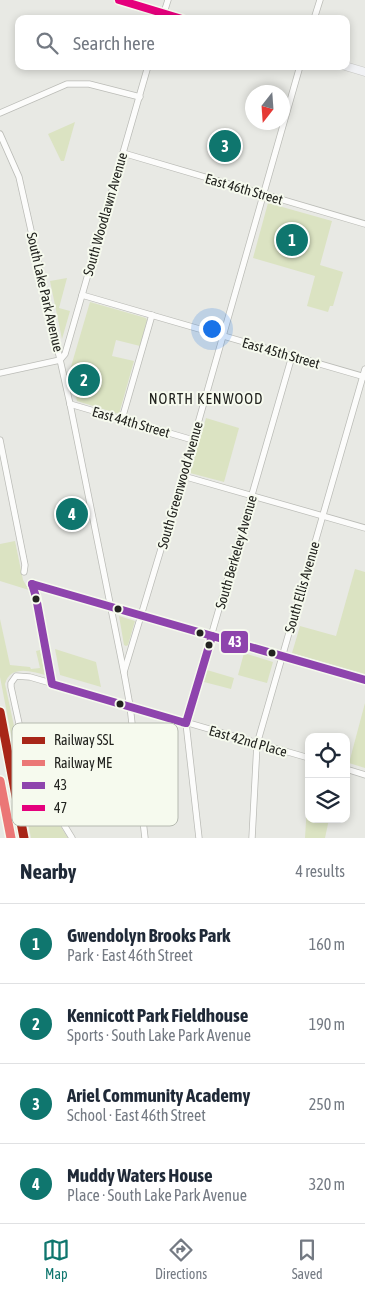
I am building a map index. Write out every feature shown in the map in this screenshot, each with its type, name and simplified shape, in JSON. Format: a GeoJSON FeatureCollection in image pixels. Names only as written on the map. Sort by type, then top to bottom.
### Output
{"type":"FeatureCollection","features":[{"type":"Feature","properties":{"kind":"main road"},"geometry":{"type":"LineString","coordinates":[[119,0],[160,15]]}},
{"type":"Feature","properties":{"kind":"main road"},"geometry":{"type":"LineString","coordinates":[[350,68],[365,72]]}},
{"type":"Feature","properties":{"kind":"street"},"geometry":{"type":"LineString","coordinates":[[163,15],[168,0]]}},
{"type":"Feature","properties":{"kind":"street"},"geometry":{"type":"LineString","coordinates":[[315,15],[320,0]]}},
{"type":"Feature","properties":{"kind":"street","name":"South Woodlawn Avenue"},"geometry":{"type":"LineString","coordinates":[[60,360],[65,354],[147,70]]}},
{"type":"Feature","properties":{"kind":"street","name":"South Greenwood Avenue"},"geometry":{"type":"LineString","coordinates":[[124,673],[183,476],[299,70]]}},
{"type":"Feature","properties":{"kind":"street"},"geometry":{"type":"LineString","coordinates":[[0,113],[67,84],[89,84],[140,96]]}},
{"type":"Feature","properties":{"kind":"street","name":"South Lake Park Avenue"},"geometry":{"type":"LineString","coordinates":[[0,134],[19,177],[70,404],[124,673],[132,723]]}},
{"type":"Feature","properties":{"kind":"street","name":"East 46th Street"},"geometry":{"type":"LineString","coordinates":[[123,153],[365,224]]}},
{"type":"Feature","properties":{"kind":"street","name":"East 45th Street"},"geometry":{"type":"LineString","coordinates":[[82,295],[364,377]]}},
{"type":"Feature","properties":{"kind":"street"},"geometry":{"type":"LineString","coordinates":[[122,419],[152,315]]}},
{"type":"Feature","properties":{"kind":"street","name":"South Berkeley Avenue"},"geometry":{"type":"LineString","coordinates":[[199,838],[186,723],[292,356]]}},
{"type":"Feature","properties":{"kind":"street"},"geometry":{"type":"LineString","coordinates":[[0,373],[60,360]]}},
{"type":"Feature","properties":{"kind":"street","name":"South Ellis Avenue"},"geometry":{"type":"LineString","coordinates":[[252,838],[257,744],[365,369]]}},
{"type":"Feature","properties":{"kind":"street","name":"East 44th Street"},"geometry":{"type":"LineString","coordinates":[[70,404],[193,440]]}},
{"type":"Feature","properties":{"kind":"street"},"geometry":{"type":"LineString","coordinates":[[0,440],[25,565],[24,572]]}},
{"type":"Feature","properties":{"kind":"street"},"geometry":{"type":"LineString","coordinates":[[183,476],[365,528]]}},
{"type":"Feature","properties":{"kind":"street"},"geometry":{"type":"LineString","coordinates":[[52,684],[32,584],[365,680]]}},
{"type":"Feature","properties":{"kind":"street","name":"East 42nd Place"},"geometry":{"type":"LineString","coordinates":[[20,723],[11,683],[15,678],[23,675],[305,757]]}},
{"type":"Feature","properties":{"kind":"street"},"geometry":{"type":"LineString","coordinates":[[350,770],[365,775]]}},
{"type":"Feature","properties":{"kind":"street"},"geometry":{"type":"LineString","coordinates":[[65,826],[72,838]]}},
{"type":"Feature","properties":{"kind":"green space"},"geometry":{"type":"Polygon","coordinates":[[[75,122],[64,161],[61,161],[48,134],[75,122]]]}},
{"type":"Feature","properties":{"kind":"green space"},"geometry":{"type":"Polygon","coordinates":[[[268,203],[332,221],[320,265],[343,272],[333,306],[330,306],[328,312],[307,306],[315,276],[253,258],[268,203]]]}},
{"type":"Feature","properties":{"kind":"green space"},"geometry":{"type":"Polygon","coordinates":[[[67,278],[59,308],[70,311],[62,339],[50,281],[67,278]]]}},
{"type":"Feature","properties":{"kind":"green space"},"geometry":{"type":"Polygon","coordinates":[[[90,302],[146,318],[147,320],[140,346],[116,340],[112,356],[134,361],[119,414],[77,401],[70,370],[90,302]]]}},
{"type":"Feature","properties":{"kind":"green space"},"geometry":{"type":"Polygon","coordinates":[[[206,418],[239,428],[224,482],[190,473],[206,418]]]}},
{"type":"Feature","properties":{"kind":"green space"},"geometry":{"type":"Polygon","coordinates":[[[15,541],[23,580],[29,590],[0,581],[0,544],[15,541]]]}},
{"type":"Feature","properties":{"kind":"green space"},"geometry":{"type":"Polygon","coordinates":[[[355,569],[365,572],[365,674],[292,653],[300,626],[336,636],[355,569]]]}},
{"type":"Feature","properties":{"kind":"green space"},"geometry":{"type":"Polygon","coordinates":[[[119,616],[135,621],[128,645],[126,646],[124,645],[119,616]]]}},
{"type":"Feature","properties":{"kind":"green space"},"geometry":{"type":"Polygon","coordinates":[[[0,619],[10,665],[30,667],[31,669],[40,668],[36,651],[40,650],[45,675],[22,671],[11,674],[8,678],[5,684],[13,723],[12,739],[0,677],[0,619]]]}},
{"type":"Feature","properties":{"kind":"green space"},"geometry":{"type":"Polygon","coordinates":[[[55,649],[96,662],[101,687],[60,675],[55,649]]]}},
{"type":"Feature","properties":{"kind":"green space"},"geometry":{"type":"Polygon","coordinates":[[[244,653],[273,662],[267,683],[238,675],[244,653]]]}},
{"type":"Feature","properties":{"kind":"green space"},"geometry":{"type":"Polygon","coordinates":[[[207,670],[234,678],[231,689],[204,682],[207,670]]]}},
{"type":"Feature","properties":{"kind":"green space"},"geometry":{"type":"Polygon","coordinates":[[[365,703],[365,768],[350,763],[365,703]]]}},
{"type":"Feature","properties":{"kind":"green space"},"geometry":{"type":"Polygon","coordinates":[[[306,823],[328,823],[325,838],[305,838],[306,823]]]}},
{"type":"Feature","properties":{"kind":"green space"},"geometry":{"type":"Polygon","coordinates":[[[29,826],[60,826],[68,838],[31,838],[29,826]]]}},
{"type":"Feature","properties":{"kind":"rail line","name":"SSL"},"geometry":{"type":"LineString","coordinates":[[0,712],[12,775]]}},
{"type":"Feature","properties":{"kind":"rail line","name":"ME"},"geometry":{"type":"LineString","coordinates":[[0,781],[11,838]]}},
{"type":"Feature","properties":{"kind":"rail line","name":"SSL"},"geometry":{"type":"LineString","coordinates":[[22,826],[24,838]]}},
{"type":"Feature","properties":{"kind":"transit line","name":"47"},"geometry":{"type":"LineString","coordinates":[[119,0],[169,15]]}},
{"type":"Feature","properties":{"kind":"transit line","name":"43"},"geometry":{"type":"LineString","coordinates":[[32,584],[365,680]]}},
{"type":"Feature","properties":{"kind":"transit line","name":"43"},"geometry":{"type":"LineString","coordinates":[[32,584],[52,684],[182,722],[186,723],[212,636]]}},
{"type":"Feature","properties":{"kind":"place","name":"Ariel Community Academy"},"geometry":{"type":"Point","coordinates":[225,146]}},
{"type":"Feature","properties":{"kind":"place","name":"Gwendolyn Brooks Park"},"geometry":{"type":"Point","coordinates":[292,240]}},
{"type":"Feature","properties":{"kind":"place","name":"Kennicott Park Fieldhouse"},"geometry":{"type":"Point","coordinates":[84,380]}},
{"type":"Feature","properties":{"kind":"place","name":"Muddy Waters House"},"geometry":{"type":"Point","coordinates":[72,514]}},
{"type":"Feature","properties":{"kind":"district","name":"NORTH KENWOOD"},"geometry":{"type":"Point","coordinates":[206,399]}}]}
